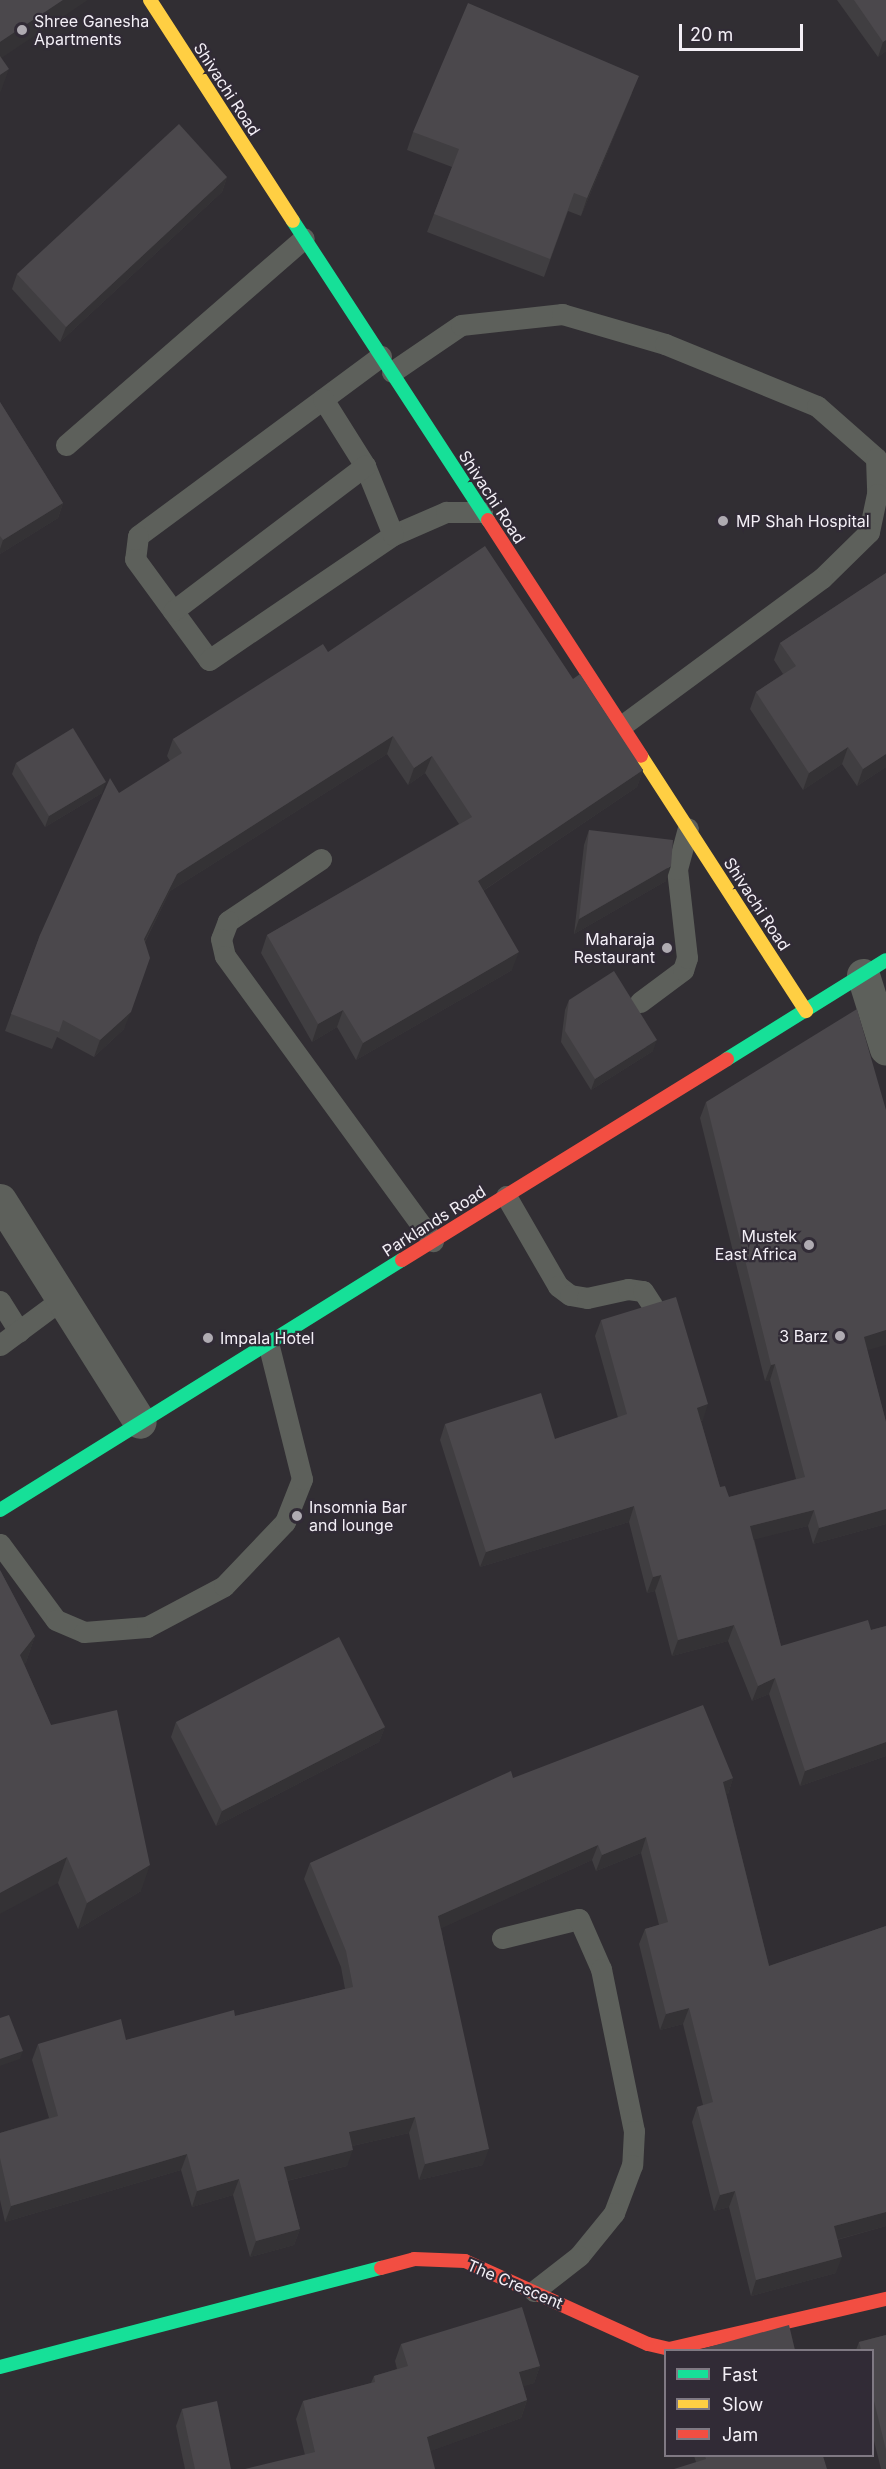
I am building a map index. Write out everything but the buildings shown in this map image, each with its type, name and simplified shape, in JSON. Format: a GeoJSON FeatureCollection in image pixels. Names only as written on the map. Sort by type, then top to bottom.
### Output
{"type":"FeatureCollection","features":[{"type":"Feature","properties":{"kind":"street","name":"Shivachi Road"},"geometry":{"type":"LineString","coordinates":[[150,0],[806,1011]]}},
{"type":"Feature","properties":{"kind":"street","name":"Parklands Road"},"geometry":{"type":"LineString","coordinates":[[0,1510],[875,968]]}},
{"type":"Feature","properties":{"kind":"street"},"geometry":{"type":"LineString","coordinates":[[875,968],[886,1049]]}},
{"type":"Feature","properties":{"kind":"street"},"geometry":{"type":"LineString","coordinates":[[0,1200],[140,1422]]}},
{"type":"Feature","properties":{"kind":"street","name":"The Crescent"},"geometry":{"type":"LineString","coordinates":[[0,2367],[414,2259],[465,2261],[648,2344],[669,2349],[886,2298]]}},
{"type":"Feature","properties":{"kind":"lane"},"geometry":{"type":"LineString","coordinates":[[66,445],[304,238]]}},
{"type":"Feature","properties":{"kind":"lane"},"geometry":{"type":"LineString","coordinates":[[482,512],[446,512],[393,535],[209,660],[135,559],[138,536],[323,399],[461,325],[562,314],[665,344],[817,406],[876,458],[877,494],[868,532],[822,578],[621,726]]}},
{"type":"Feature","properties":{"kind":"lane"},"geometry":{"type":"LineString","coordinates":[[323,399],[365,466],[393,535]]}},
{"type":"Feature","properties":{"kind":"lane"},"geometry":{"type":"LineString","coordinates":[[173,611],[365,466]]}},
{"type":"Feature","properties":{"kind":"lane"},"geometry":{"type":"LineString","coordinates":[[640,1002],[683,970],[687,958],[677,869],[688,828]]}},
{"type":"Feature","properties":{"kind":"lane"},"geometry":{"type":"LineString","coordinates":[[321,859],[228,921],[221,939],[225,956],[433,1241]]}},
{"type":"Feature","properties":{"kind":"lane"},"geometry":{"type":"LineString","coordinates":[[506,1196],[558,1286],[570,1295],[587,1298],[628,1289],[643,1291],[652,1305]]}},
{"type":"Feature","properties":{"kind":"lane"},"geometry":{"type":"LineString","coordinates":[[0,1345],[62,1299]]}},
{"type":"Feature","properties":{"kind":"lane"},"geometry":{"type":"LineString","coordinates":[[0,1301],[19,1331]]}},
{"type":"Feature","properties":{"kind":"lane"},"geometry":{"type":"LineString","coordinates":[[0,1544],[56,1620],[84,1632],[147,1627],[224,1586],[285,1522],[302,1479],[268,1343]]}},
{"type":"Feature","properties":{"kind":"lane"},"geometry":{"type":"LineString","coordinates":[[502,1938],[579,1918],[601,1969],[634,2131],[632,2165],[614,2213],[579,2256],[534,2291]]}},
{"type":"Feature","properties":{"kind":"traffic: fast"},"geometry":{"type":"LineString","coordinates":[[293,221],[488,520]]}},
{"type":"Feature","properties":{"kind":"traffic: fast"},"geometry":{"type":"LineString","coordinates":[[727,1059],[886,960]]}},
{"type":"Feature","properties":{"kind":"traffic: fast"},"geometry":{"type":"LineString","coordinates":[[0,1510],[402,1260]]}},
{"type":"Feature","properties":{"kind":"traffic: fast"},"geometry":{"type":"LineString","coordinates":[[0,2367],[381,2268]]}},
{"type":"Feature","properties":{"kind":"traffic: slow"},"geometry":{"type":"LineString","coordinates":[[150,0],[293,221]]}},
{"type":"Feature","properties":{"kind":"traffic: slow"},"geometry":{"type":"LineString","coordinates":[[641,756],[806,1011]]}},
{"type":"Feature","properties":{"kind":"traffic: jam"},"geometry":{"type":"LineString","coordinates":[[488,520],[641,756]]}},
{"type":"Feature","properties":{"kind":"traffic: jam"},"geometry":{"type":"LineString","coordinates":[[402,1260],[727,1059]]}},
{"type":"Feature","properties":{"kind":"traffic: jam"},"geometry":{"type":"LineString","coordinates":[[381,2268],[414,2259],[465,2261],[648,2344],[669,2349],[886,2299]]}},
{"type":"Feature","properties":{"kind":"place","name":"Shree Ganesha Apartments"},"geometry":{"type":"Point","coordinates":[22,30]}},
{"type":"Feature","properties":{"kind":"place","name":"MP Shah Hospital"},"geometry":{"type":"Point","coordinates":[723,521]}},
{"type":"Feature","properties":{"kind":"place","name":"Maharaja Restaurant"},"geometry":{"type":"Point","coordinates":[667,948]}},
{"type":"Feature","properties":{"kind":"place","name":"Mustek East Africa"},"geometry":{"type":"Point","coordinates":[809,1245]}},
{"type":"Feature","properties":{"kind":"place","name":"3 Barz"},"geometry":{"type":"Point","coordinates":[840,1336]}},
{"type":"Feature","properties":{"kind":"place","name":"Impala Hotel"},"geometry":{"type":"Point","coordinates":[208,1338]}},
{"type":"Feature","properties":{"kind":"place","name":"Insomnia Bar and lounge"},"geometry":{"type":"Point","coordinates":[297,1516]}}]}
